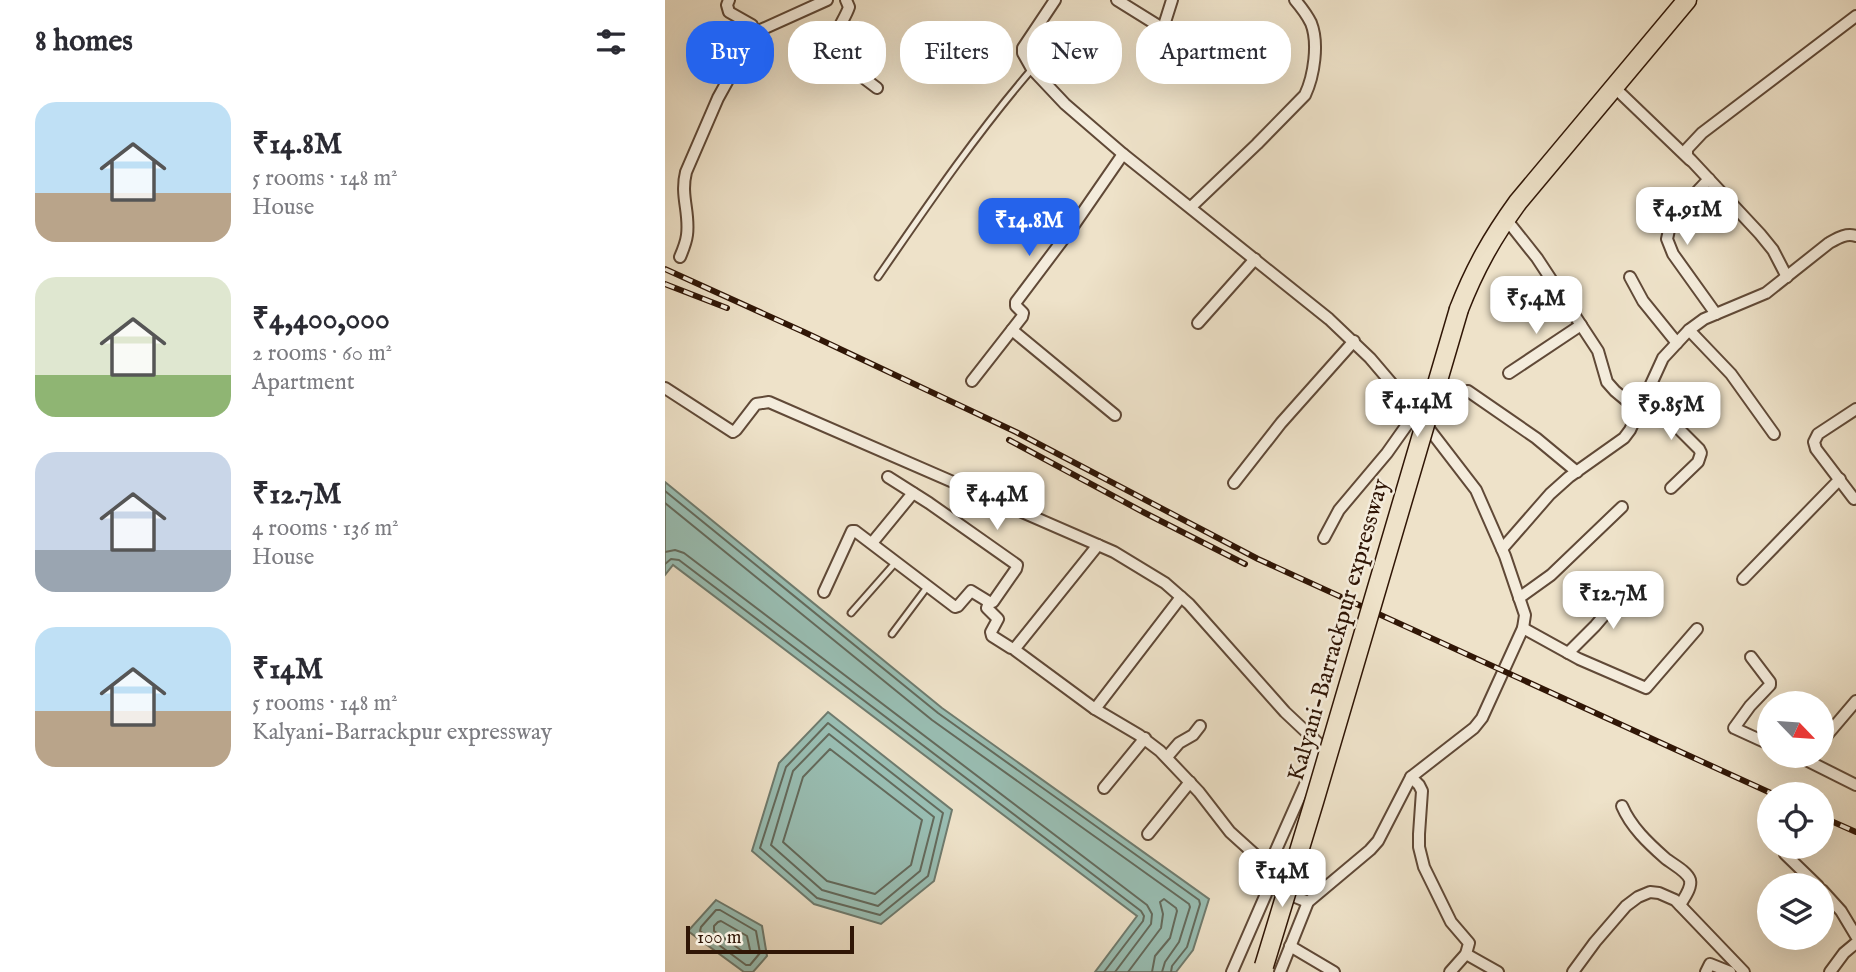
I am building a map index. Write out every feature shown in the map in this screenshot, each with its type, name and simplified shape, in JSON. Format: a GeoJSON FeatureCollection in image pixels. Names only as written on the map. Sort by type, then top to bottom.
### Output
{"type":"FeatureCollection","features":[{"type":"Feature","properties":{"kind":"highway","name":"Kalyani-Barrackpur expressway"},"geometry":{"type":"LineString","coordinates":[[1269,970],[1314,802],[1471,276],[1493,237],[1518,202],[1687,0]]}},
{"type":"Feature","properties":{"kind":"street"},"geometry":{"type":"LineString","coordinates":[[716,0],[728,4],[729,12],[745,21]]}},
{"type":"Feature","properties":{"kind":"street"},"geometry":{"type":"LineString","coordinates":[[774,24],[827,0]]}},
{"type":"Feature","properties":{"kind":"street"},"geometry":{"type":"LineString","coordinates":[[846,0],[849,7],[834,41],[835,55],[877,88]]}},
{"type":"Feature","properties":{"kind":"street"},"geometry":{"type":"LineString","coordinates":[[1041,21],[1055,0]]}},
{"type":"Feature","properties":{"kind":"street"},"geometry":{"type":"LineString","coordinates":[[1117,0],[1151,21]]}},
{"type":"Feature","properties":{"kind":"street"},"geometry":{"type":"LineString","coordinates":[[1164,21],[1172,0]]}},
{"type":"Feature","properties":{"kind":"street"},"geometry":{"type":"LineString","coordinates":[[1191,207],[1305,95],[1313,72],[1314,39],[1310,20],[1295,0]]}},
{"type":"Feature","properties":{"kind":"street"},"geometry":{"type":"LineString","coordinates":[[1787,277],[1773,250],[1687,156],[1687,149],[1695,139],[1856,16]]}},
{"type":"Feature","properties":{"kind":"street"},"geometry":{"type":"LineString","coordinates":[[1027,42],[1022,50],[1027,60]]}},
{"type":"Feature","properties":{"kind":"street"},"geometry":{"type":"LineString","coordinates":[[680,257],[688,233],[683,196],[686,172],[726,84]]}},
{"type":"Feature","properties":{"kind":"street"},"geometry":{"type":"LineString","coordinates":[[1046,84],[1123,154],[1354,341],[1416,412],[1476,490],[1502,549],[1525,615],[1523,628],[1482,718],[1474,728],[1411,777],[1378,841],[1308,902],[1290,946],[1269,970]]}},
{"type":"Feature","properties":{"kind":"street"},"geometry":{"type":"LineString","coordinates":[[1614,87],[1691,160]]}},
{"type":"Feature","properties":{"kind":"street"},"geometry":{"type":"LineString","coordinates":[[972,381],[1023,315],[1016,302],[1123,154]]}},
{"type":"Feature","properties":{"kind":"street"},"geometry":{"type":"LineString","coordinates":[[1709,179],[1671,221],[1667,239],[1673,254],[1716,314]]}},
{"type":"Feature","properties":{"kind":"street"},"geometry":{"type":"LineString","coordinates":[[1506,219],[1537,258],[1598,351],[1607,382],[1640,411]]}},
{"type":"Feature","properties":{"kind":"street"},"geometry":{"type":"LineString","coordinates":[[1502,549],[1550,494],[1620,442],[1640,411],[1663,358],[1689,330],[1704,319],[1766,293],[1829,243],[1845,235],[1856,236]]}},
{"type":"Feature","properties":{"kind":"street"},"geometry":{"type":"LineString","coordinates":[[1198,323],[1255,259]]}},
{"type":"Feature","properties":{"kind":"street"},"geometry":{"type":"LineString","coordinates":[[1630,277],[1643,301],[1677,343]]}},
{"type":"Feature","properties":{"kind":"street"},"geometry":{"type":"LineString","coordinates":[[1509,373],[1581,325]]}},
{"type":"Feature","properties":{"kind":"street"},"geometry":{"type":"LineString","coordinates":[[1012,330],[1115,415]]}},
{"type":"Feature","properties":{"kind":"street"},"geometry":{"type":"LineString","coordinates":[[1689,330],[1731,374],[1774,435]]}},
{"type":"Feature","properties":{"kind":"street"},"geometry":{"type":"LineString","coordinates":[[1234,484],[1273,433],[1354,341]]}},
{"type":"Feature","properties":{"kind":"street"},"geometry":{"type":"LineString","coordinates":[[665,388],[733,432],[756,404],[769,402],[1114,552],[1165,583],[1181,597],[1285,712],[1318,743],[1307,780],[1272,859],[1268,886],[1232,972]]}},
{"type":"Feature","properties":{"kind":"street"},"geometry":{"type":"LineString","coordinates":[[1468,391],[1537,438],[1577,472]]}},
{"type":"Feature","properties":{"kind":"street"},"geometry":{"type":"LineString","coordinates":[[1646,396],[1679,427],[1701,453],[1698,462],[1671,488]]}},
{"type":"Feature","properties":{"kind":"street"},"geometry":{"type":"LineString","coordinates":[[1854,499],[1816,449],[1814,442],[1818,434],[1856,409]]}},
{"type":"Feature","properties":{"kind":"street"},"geometry":{"type":"LineString","coordinates":[[1324,538],[1339,510],[1387,453],[1416,412]]}},
{"type":"Feature","properties":{"kind":"street"},"geometry":{"type":"LineString","coordinates":[[888,477],[1017,565],[987,607],[998,619],[991,632],[992,636],[1016,649],[1095,709],[1145,738],[1167,757],[1230,832],[1269,870]]}},
{"type":"Feature","properties":{"kind":"street"},"geometry":{"type":"LineString","coordinates":[[1743,579],[1840,479]]}},
{"type":"Feature","properties":{"kind":"street"},"geometry":{"type":"LineString","coordinates":[[872,543],[912,493]]}},
{"type":"Feature","properties":{"kind":"street"},"geometry":{"type":"LineString","coordinates":[[1520,598],[1551,575],[1622,507]]}},
{"type":"Feature","properties":{"kind":"street"},"geometry":{"type":"LineString","coordinates":[[824,592],[852,531],[855,531],[955,607],[971,591],[989,603]]}},
{"type":"Feature","properties":{"kind":"street"},"geometry":{"type":"LineString","coordinates":[[1016,649],[1098,545]]}},
{"type":"Feature","properties":{"kind":"street"},"geometry":{"type":"LineString","coordinates":[[1568,653],[1631,584]]}},
{"type":"Feature","properties":{"kind":"street"},"geometry":{"type":"LineString","coordinates":[[1095,709],[1181,597]]}},
{"type":"Feature","properties":{"kind":"street"},"geometry":{"type":"LineString","coordinates":[[1523,628],[1568,653],[1646,688],[1697,629]]}},
{"type":"Feature","properties":{"kind":"street"},"geometry":{"type":"LineString","coordinates":[[1751,656],[1770,682],[1764,691]]}},
{"type":"Feature","properties":{"kind":"street"},"geometry":{"type":"LineString","coordinates":[[1757,699],[1734,728],[1757,739]]}},
{"type":"Feature","properties":{"kind":"street"},"geometry":{"type":"LineString","coordinates":[[1834,727],[1856,701]]}},
{"type":"Feature","properties":{"kind":"street"},"geometry":{"type":"LineString","coordinates":[[1167,757],[1200,726]]}},
{"type":"Feature","properties":{"kind":"street"},"geometry":{"type":"LineString","coordinates":[[1104,788],[1145,738]]}},
{"type":"Feature","properties":{"kind":"street"},"geometry":{"type":"LineString","coordinates":[[1825,768],[1856,785]]}},
{"type":"Feature","properties":{"kind":"street"},"geometry":{"type":"LineString","coordinates":[[1411,777],[1422,791],[1419,847],[1424,867],[1449,920],[1469,943],[1466,954],[1450,972]]}},
{"type":"Feature","properties":{"kind":"street"},"geometry":{"type":"LineString","coordinates":[[1149,834],[1190,782]]}},
{"type":"Feature","properties":{"kind":"street"},"geometry":{"type":"LineString","coordinates":[[1622,807],[1641,835],[1688,876],[1690,887],[1680,905]]}},
{"type":"Feature","properties":{"kind":"street"},"geometry":{"type":"LineString","coordinates":[[1790,859],[1805,873]]}},
{"type":"Feature","properties":{"kind":"street"},"geometry":{"type":"LineString","coordinates":[[1268,886],[1308,902]]}},
{"type":"Feature","properties":{"kind":"street"},"geometry":{"type":"LineString","coordinates":[[1573,972],[1626,906],[1650,892],[1675,900],[1744,972]]}},
{"type":"Feature","properties":{"kind":"street"},"geometry":{"type":"LineString","coordinates":[[1834,903],[1856,936]]}},
{"type":"Feature","properties":{"kind":"street"},"geometry":{"type":"LineString","coordinates":[[1831,972],[1844,953],[1856,943]]}},
{"type":"Feature","properties":{"kind":"street"},"geometry":{"type":"LineString","coordinates":[[1290,946],[1334,972]]}},
{"type":"Feature","properties":{"kind":"street"},"geometry":{"type":"LineString","coordinates":[[1466,954],[1498,972]]}},
{"type":"Feature","properties":{"kind":"street"},"geometry":{"type":"LineString","coordinates":[[1706,972],[1710,964],[1730,972]]}},
{"type":"Feature","properties":{"kind":"lane"},"geometry":{"type":"LineString","coordinates":[[879,277],[967,150],[1027,75]]}},
{"type":"Feature","properties":{"kind":"lane"},"geometry":{"type":"LineString","coordinates":[[851,613],[896,562]]}},
{"type":"Feature","properties":{"kind":"lane"},"geometry":{"type":"LineString","coordinates":[[892,635],[928,586]]}},
{"type":"Feature","properties":{"kind":"water"},"geometry":{"type":"Polygon","coordinates":[[[665,482],[942,708],[1209,899],[1193,950],[1176,972],[1095,972],[1137,916],[673,565],[665,575],[665,482]]]}},
{"type":"Feature","properties":{"kind":"water"},"geometry":{"type":"Polygon","coordinates":[[[828,712],[952,810],[934,881],[881,924],[814,904],[752,851],[779,763],[828,712]]]}},
{"type":"Feature","properties":{"kind":"water"},"geometry":{"type":"Polygon","coordinates":[[[716,900],[762,926],[767,956],[753,972],[744,972],[688,931],[716,900]]]}},
{"type":"Feature","properties":{"kind":"railway"},"geometry":{"type":"LineString","coordinates":[[665,269],[1016,432],[1258,559],[1757,787]]}},
{"type":"Feature","properties":{"kind":"railway"},"geometry":{"type":"LineString","coordinates":[[665,284],[727,308]]}},
{"type":"Feature","properties":{"kind":"railway"},"geometry":{"type":"LineString","coordinates":[[1009,440],[1245,564]]}},
{"type":"Feature","properties":{"kind":"railway"},"geometry":{"type":"LineString","coordinates":[[1834,822],[1856,832]]}}]}
